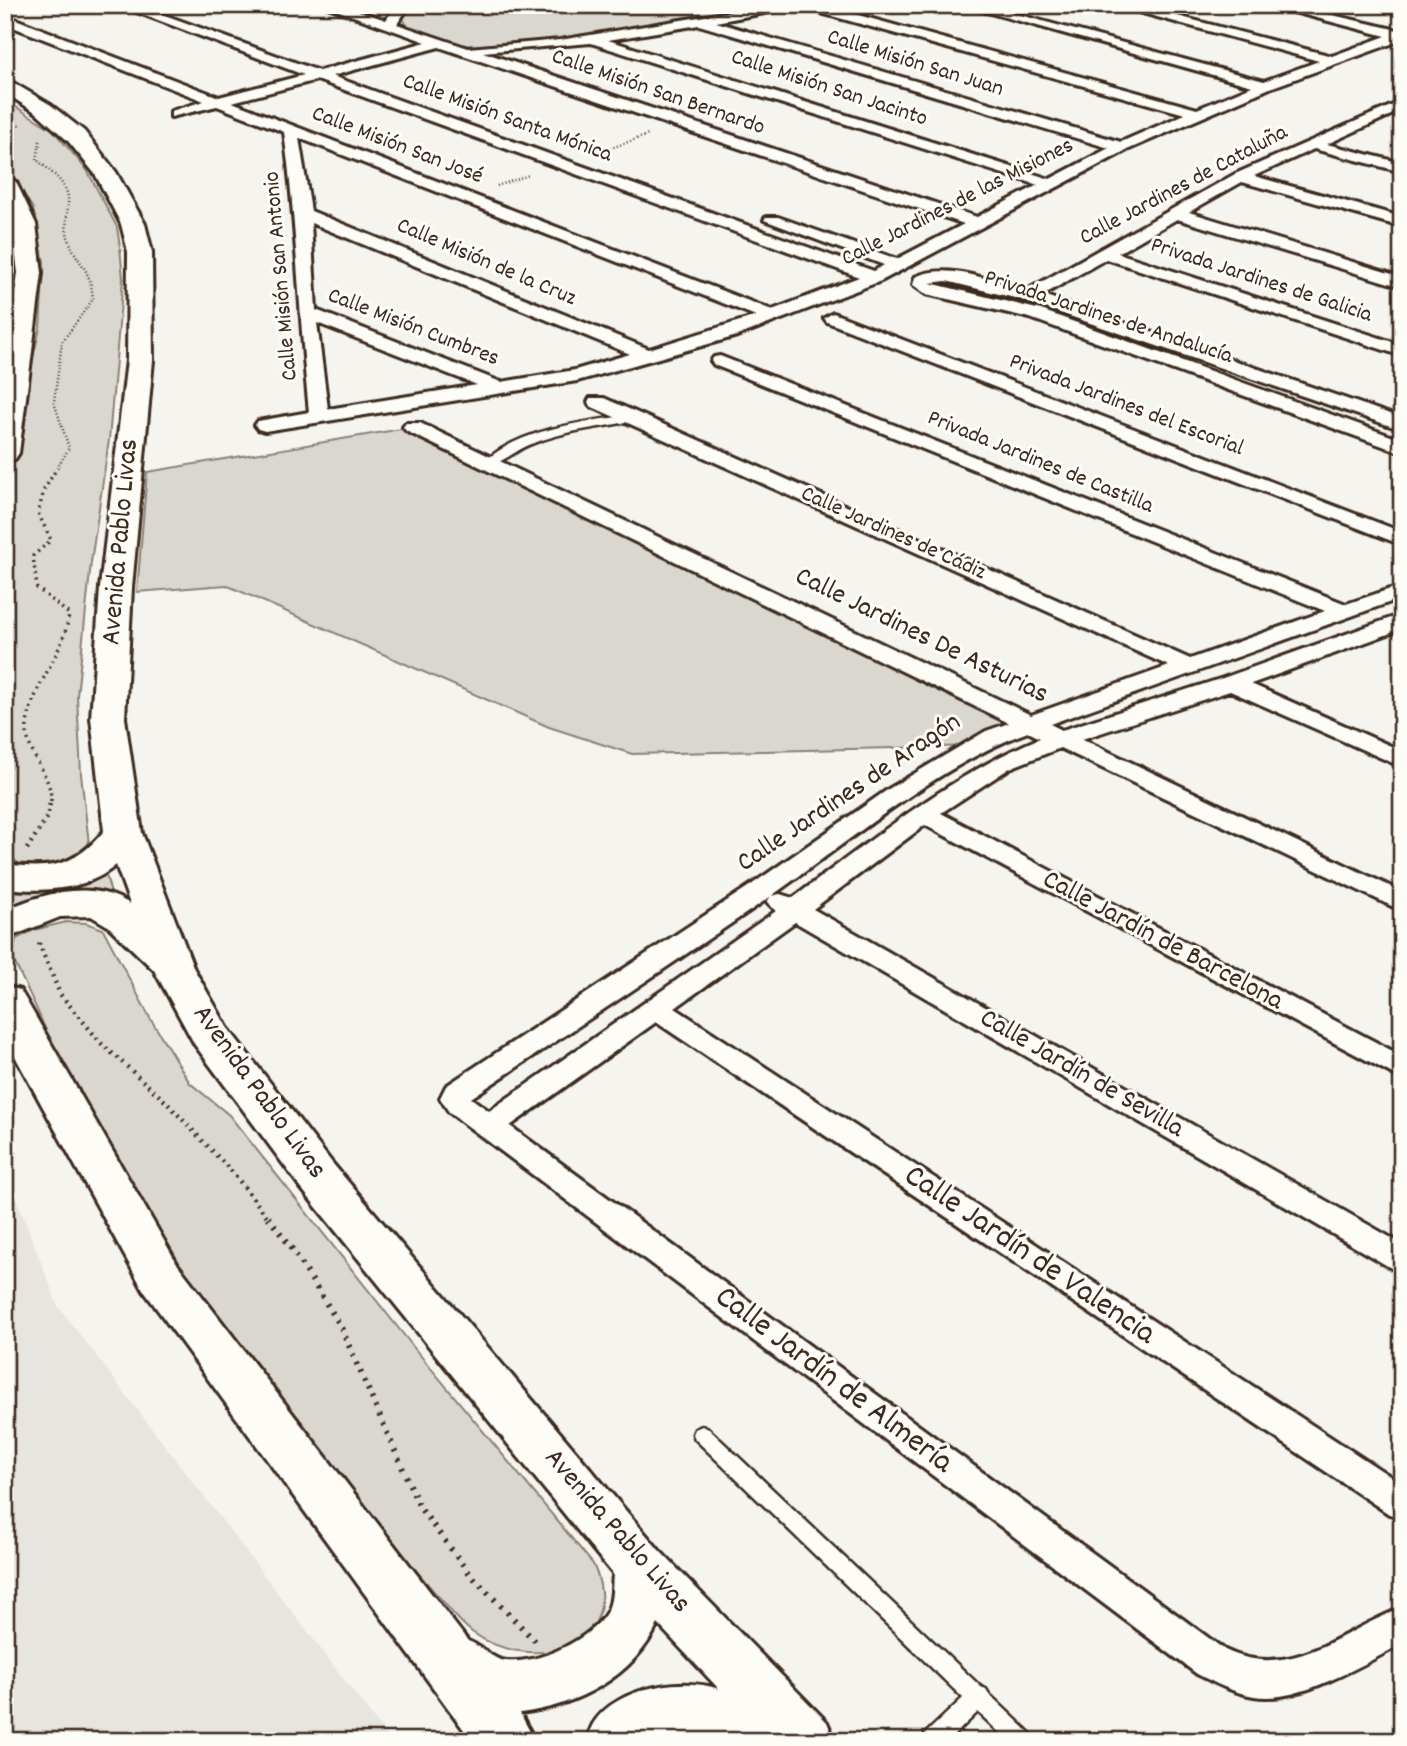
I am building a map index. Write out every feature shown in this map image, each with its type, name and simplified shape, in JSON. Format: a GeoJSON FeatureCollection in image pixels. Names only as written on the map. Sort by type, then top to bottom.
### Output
{"type":"FeatureCollection","features":[{"type":"Feature","properties":{"kind":"main road","name":"Avenida Pablo Livas"},"geometry":{"type":"LineString","coordinates":[[5,84],[36,124],[76,136],[105,172],[134,223],[140,252],[139,360],[116,588],[108,718],[123,833],[174,969],[210,1035],[317,1176],[640,1567],[806,1741]]}},
{"type":"Feature","properties":{"kind":"main road"},"geometry":{"type":"LineString","coordinates":[[5,92],[36,124]]}},
{"type":"Feature","properties":{"kind":"main road"},"geometry":{"type":"LineString","coordinates":[[5,182],[24,224],[30,273],[5,453]]}},
{"type":"Feature","properties":{"kind":"main road"},"geometry":{"type":"LineString","coordinates":[[18,898],[92,865],[123,833]]}},
{"type":"Feature","properties":{"kind":"main road"},"geometry":{"type":"LineString","coordinates":[[18,898],[76,902],[110,909],[174,969]]}},
{"type":"Feature","properties":{"kind":"main road"},"geometry":{"type":"LineString","coordinates":[[5,1000],[161,1278],[447,1658],[506,1741]]}},
{"type":"Feature","properties":{"kind":"main road"},"geometry":{"type":"LineString","coordinates":[[447,1658],[494,1685],[505,1687],[515,1688],[567,1675],[605,1651],[631,1623],[639,1601],[640,1567]]}},
{"type":"Feature","properties":{"kind":"main road"},"geometry":{"type":"LineString","coordinates":[[615,1741],[632,1724],[650,1715],[687,1709],[715,1714],[756,1741]]}},
{"type":"Feature","properties":{"kind":"street"},"geometry":{"type":"LineString","coordinates":[[5,7],[15,5]]}},
{"type":"Feature","properties":{"kind":"street","name":"Calle Misión Santa Mónica"},"geometry":{"type":"LineString","coordinates":[[124,5],[309,71],[348,70],[424,97]]}},
{"type":"Feature","properties":{"kind":"street","name":"Calle Misión Santa Mónica"},"geometry":{"type":"LineString","coordinates":[[167,5],[565,163],[875,277]]}},
{"type":"Feature","properties":{"kind":"street","name":"Calle Misión San Bernardo"},"geometry":{"type":"LineString","coordinates":[[328,5],[975,222]]}},
{"type":"Feature","properties":{"kind":"street"},"geometry":{"type":"LineString","coordinates":[[390,26],[395,13],[404,5]]}},
{"type":"Feature","properties":{"kind":"street"},"geometry":{"type":"LineString","coordinates":[[454,48],[534,47],[796,5]]}},
{"type":"Feature","properties":{"kind":"street"},"geometry":{"type":"LineString","coordinates":[[807,5],[1199,114]]}},
{"type":"Feature","properties":{"kind":"street"},"geometry":{"type":"LineString","coordinates":[[968,5],[1265,85]]}},
{"type":"Feature","properties":{"kind":"street"},"geometry":{"type":"LineString","coordinates":[[1119,5],[1333,60]]}},
{"type":"Feature","properties":{"kind":"street"},"geometry":{"type":"LineString","coordinates":[[1273,5],[1401,36]]}},
{"type":"Feature","properties":{"kind":"street","name":"Calle Misión San José"},"geometry":{"type":"LineString","coordinates":[[5,19],[773,317]]}},
{"type":"Feature","properties":{"kind":"street","name":"Calle Misión San Juan"},"geometry":{"type":"LineString","coordinates":[[696,20],[1122,147]]}},
{"type":"Feature","properties":{"kind":"street","name":"Calle Jardines de las Misiones"},"geometry":{"type":"LineString","coordinates":[[265,425],[577,375],[650,356],[773,317],[875,277],[1122,147],[1265,85],[1401,36]]}},
{"type":"Feature","properties":{"kind":"street"},"geometry":{"type":"LineString","coordinates":[[176,114],[327,70],[419,37]]}},
{"type":"Feature","properties":{"kind":"street","name":"Calle Misión San Jacinto"},"geometry":{"type":"LineString","coordinates":[[592,39],[1051,184]]}},
{"type":"Feature","properties":{"kind":"street"},"geometry":{"type":"LineString","coordinates":[[348,70],[437,43]]}},
{"type":"Feature","properties":{"kind":"street"},"geometry":{"type":"LineString","coordinates":[[292,80],[309,71]]}},
{"type":"Feature","properties":{"kind":"street","name":"Calle Jardines de Cataluña"},"geometry":{"type":"LineString","coordinates":[[1029,296],[1240,177],[1402,105]]}},
{"type":"Feature","properties":{"kind":"street"},"geometry":{"type":"LineString","coordinates":[[1376,116],[1402,123]]}},
{"type":"Feature","properties":{"kind":"street","name":"Calle Misión San Antonio"},"geometry":{"type":"LineString","coordinates":[[291,131],[303,214],[307,313],[319,416]]}},
{"type":"Feature","properties":{"kind":"street"},"geometry":{"type":"LineString","coordinates":[[1311,144],[1402,169]]}},
{"type":"Feature","properties":{"kind":"street"},"geometry":{"type":"LineString","coordinates":[[565,163],[590,155]]}},
{"type":"Feature","properties":{"kind":"street"},"geometry":{"type":"LineString","coordinates":[[1240,177],[1402,222]]}},
{"type":"Feature","properties":{"kind":"street"},"geometry":{"type":"LineString","coordinates":[[1174,213],[1402,282]]}},
{"type":"Feature","properties":{"kind":"street","name":"Calle Misión de la Cruz"},"geometry":{"type":"LineString","coordinates":[[303,214],[650,356]]}},
{"type":"Feature","properties":{"kind":"street"},"geometry":{"type":"LineString","coordinates":[[757,215],[899,265]]}},
{"type":"Feature","properties":{"kind":"street","name":"Privada Jardines de Galicia"},"geometry":{"type":"LineString","coordinates":[[1106,254],[1402,351]]}},
{"type":"Feature","properties":{"kind":"street","name":"Privada Jardines de Andalucía"},"geometry":{"type":"LineString","coordinates":[[1402,424],[1029,296],[946,275],[931,276],[920,283],[932,289],[1035,314],[1402,447]]}},
{"type":"Feature","properties":{"kind":"street","name":"Calle Misión Cumbres"},"geometry":{"type":"LineString","coordinates":[[307,313],[502,389]]}},
{"type":"Feature","properties":{"kind":"street","name":"Privada Jardines del Escorial"},"geometry":{"type":"LineString","coordinates":[[833,318],[1402,539]]}},
{"type":"Feature","properties":{"kind":"street","name":"Privada Jardines de Castilla"},"geometry":{"type":"LineString","coordinates":[[720,361],[1342,610]]}},
{"type":"Feature","properties":{"kind":"street","name":"Calle Jardines de Cádiz"},"geometry":{"type":"LineString","coordinates":[[597,402],[1188,666]]}},
{"type":"Feature","properties":{"kind":"street","name":"Calle Jardines De Asturias"},"geometry":{"type":"LineString","coordinates":[[413,427],[1402,903]]}},
{"type":"Feature","properties":{"kind":"street","name":"Calle Jardines de Aragón"},"geometry":{"type":"LineString","coordinates":[[456,1100],[457,1093],[760,891],[899,793],[995,736],[1027,722],[1402,590]]}},
{"type":"Feature","properties":{"kind":"street","name":"Calle Jardines de Aragón"},"geometry":{"type":"LineString","coordinates":[[489,1126],[794,910],[923,814],[1002,763],[1062,738],[1394,630]]}},
{"type":"Feature","properties":{"kind":"street"},"geometry":{"type":"LineString","coordinates":[[1231,683],[1402,760]]}},
{"type":"Feature","properties":{"kind":"street","name":"Calle Jardín de Barcelona"},"geometry":{"type":"LineString","coordinates":[[923,814],[1402,1069]]}},
{"type":"Feature","properties":{"kind":"street","name":"Calle Jardín de Sevilla"},"geometry":{"type":"LineString","coordinates":[[760,891],[1402,1259]]}},
{"type":"Feature","properties":{"kind":"street","name":"Calle Jardín de Valencia"},"geometry":{"type":"LineString","coordinates":[[656,1009],[1402,1503]]}},
{"type":"Feature","properties":{"kind":"street","name":"Calle Jardín de Almería"},"geometry":{"type":"LineString","coordinates":[[456,1100],[1210,1662],[1258,1679],[1280,1678],[1307,1669],[1402,1625]]}},
{"type":"Feature","properties":{"kind":"lane"},"geometry":{"type":"LineString","coordinates":[[488,463],[513,446],[548,433],[633,418]]}},
{"type":"Feature","properties":{"kind":"lane"},"geometry":{"type":"LineString","coordinates":[[702,1434],[979,1696],[1023,1741]]}},
{"type":"Feature","properties":{"kind":"lane"},"geometry":{"type":"LineString","coordinates":[[933,1741],[979,1696]]}},
{"type":"Feature","properties":{"kind":"path"},"geometry":{"type":"LineString","coordinates":[[5,121],[36,124],[41,143],[37,160],[56,176],[68,195],[65,222],[69,241],[91,276],[93,299],[62,342],[54,402],[68,438],[69,449],[44,490],[38,513],[51,540],[33,556],[37,588],[69,614],[69,629],[57,664],[36,697],[26,727],[33,754],[52,787],[51,809],[25,852],[18,898],[60,994],[102,1044],[165,1101],[234,1174],[291,1247],[340,1325],[420,1508],[470,1574],[567,1675]]}},
{"type":"Feature","properties":{"kind":"path"},"geometry":{"type":"LineString","coordinates":[[590,155],[680,125]]}},
{"type":"Feature","properties":{"kind":"path"},"geometry":{"type":"LineString","coordinates":[[466,196],[565,163]]}},
{"type":"Feature","properties":{"kind":"shaded area"},"geometry":{"type":"Polygon","coordinates":[[[413,5],[775,5],[680,18],[576,37],[482,45],[443,43],[415,32],[402,13],[413,5]]]}},
{"type":"Feature","properties":{"kind":"shaded area"},"geometry":{"type":"Polygon","coordinates":[[[5,100],[53,130],[87,170],[117,227],[123,279],[109,440],[91,562],[77,696],[81,774],[89,844],[69,859],[44,868],[21,865],[5,846],[5,518],[20,413],[40,328],[44,262],[33,209],[5,164],[5,100]]]}},
{"type":"Feature","properties":{"kind":"shaded area"},"geometry":{"type":"Polygon","coordinates":[[[413,427],[1027,722],[979,746],[632,754],[549,727],[226,585],[137,592],[147,472],[413,427]]]}},
{"type":"Feature","properties":{"kind":"shaded area"},"geometry":{"type":"Polygon","coordinates":[[[105,872],[112,897],[5,916],[5,890],[57,890],[105,872]]]}},
{"type":"Feature","properties":{"kind":"shaded area"},"geometry":{"type":"Polygon","coordinates":[[[66,922],[86,923],[103,929],[150,1018],[190,1083],[229,1115],[415,1349],[593,1564],[601,1593],[598,1616],[587,1634],[568,1646],[546,1652],[521,1651],[495,1645],[472,1632],[365,1509],[197,1292],[99,1145],[67,1085],[12,957],[16,939],[34,930],[66,922]]]}},
{"type":"Feature","properties":{"kind":"shaded area"},"geometry":{"type":"Polygon","coordinates":[[[5,1169],[58,1306],[391,1741],[5,1741],[5,1169]]]}}]}
